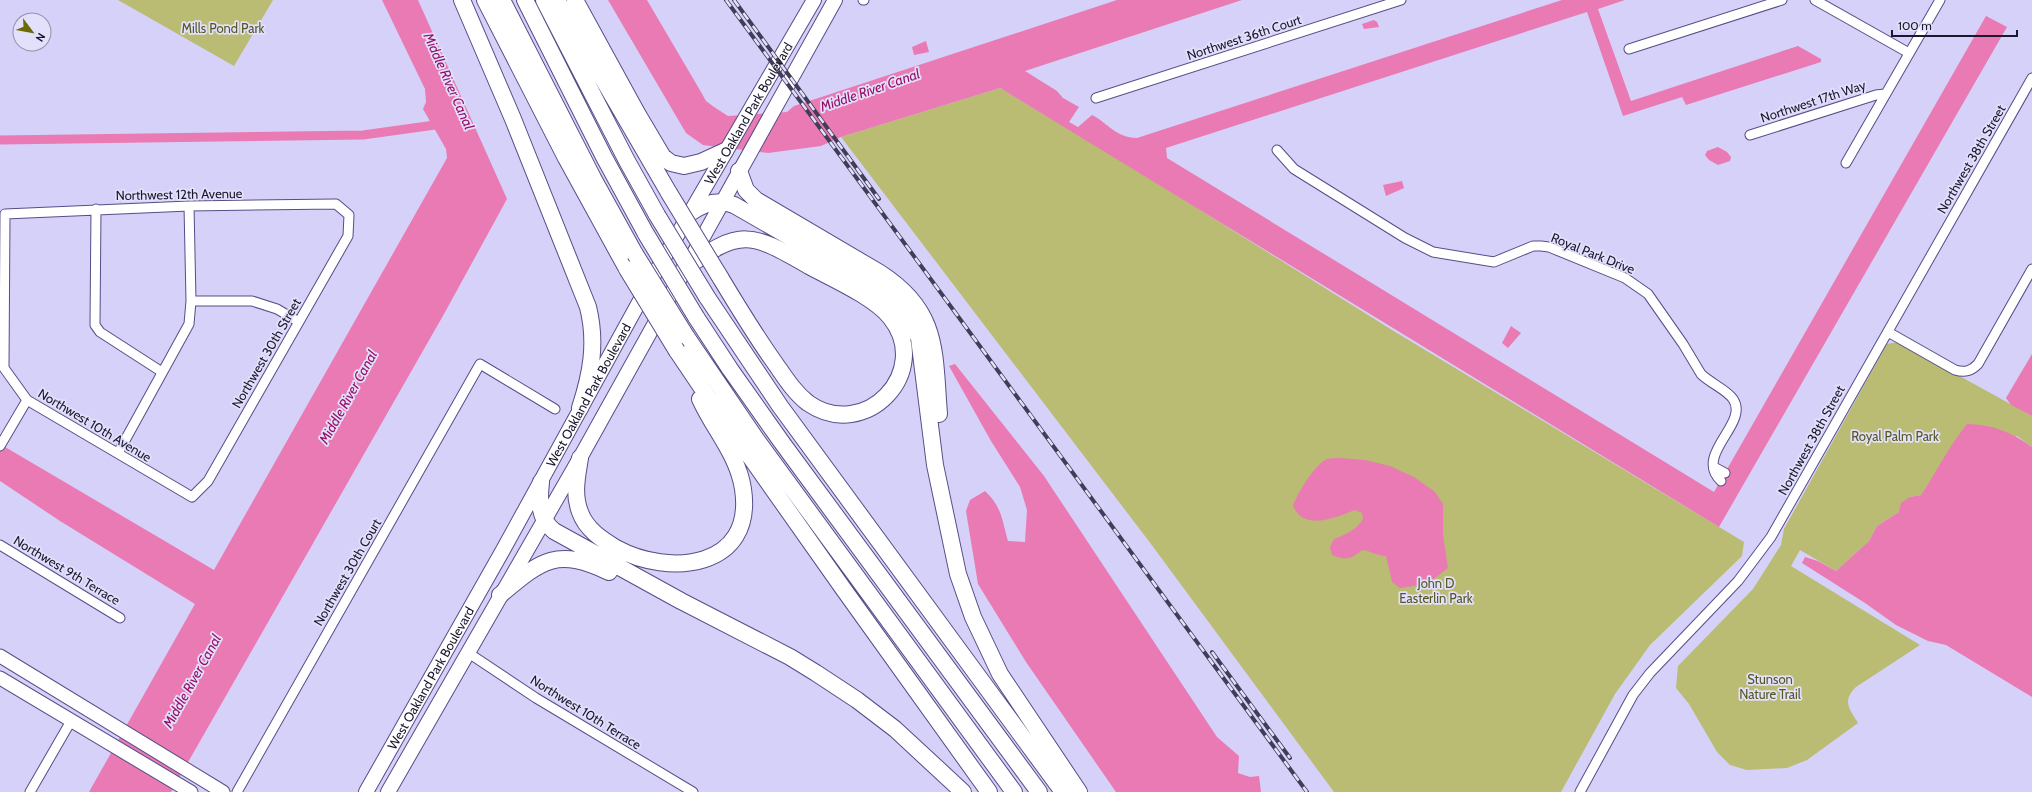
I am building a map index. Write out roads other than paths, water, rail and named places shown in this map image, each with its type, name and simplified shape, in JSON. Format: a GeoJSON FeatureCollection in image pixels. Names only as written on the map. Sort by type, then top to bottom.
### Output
{"type":"FeatureCollection","features":[{"type":"Feature","properties":{"kind":"highway"},"geometry":{"type":"LineString","coordinates":[[462,0],[516,126],[588,307],[592,332],[593,354],[588,383],[580,408]]}},
{"type":"Feature","properties":{"kind":"highway"},"geometry":{"type":"LineString","coordinates":[[485,0],[573,172],[627,269],[677,351],[828,568],[989,792]]}},
{"type":"Feature","properties":{"kind":"highway"},"geometry":{"type":"LineString","coordinates":[[502,0],[593,178],[635,254],[686,336],[761,446],[1014,792]]}},
{"type":"Feature","properties":{"kind":"highway"},"geometry":{"type":"LineString","coordinates":[[525,0],[604,157],[646,234],[696,317],[730,369],[783,444],[1039,792]]}},
{"type":"Feature","properties":{"kind":"highway"},"geometry":{"type":"LineString","coordinates":[[544,0],[657,216],[707,297],[767,387],[1063,792]]}},
{"type":"Feature","properties":{"kind":"highway"},"geometry":{"type":"LineString","coordinates":[[558,0],[669,193],[720,277],[750,328],[800,396],[815,407],[838,414],[856,413],[875,406],[893,389],[902,366],[903,346],[900,333],[886,312],[861,295],[774,246],[757,240],[727,242],[711,250],[684,269]]}},
{"type":"Feature","properties":{"kind":"highway"},"geometry":{"type":"LineString","coordinates":[[575,0],[663,157],[672,163],[684,166],[701,162],[725,151]]}},
{"type":"Feature","properties":{"kind":"highway"},"geometry":{"type":"LineString","coordinates":[[742,166],[744,186],[752,197],[887,277],[904,290],[921,311],[928,324],[933,348],[949,530]]}},
{"type":"Feature","properties":{"kind":"highway"},"geometry":{"type":"LineString","coordinates":[[690,213],[706,204],[722,202],[738,207],[876,286],[895,300],[910,317],[919,338],[935,464],[963,589],[986,647],[1008,686],[1080,792]]}},
{"type":"Feature","properties":{"kind":"highway"},"geometry":{"type":"LineString","coordinates":[[580,458],[576,487],[579,511],[590,528],[610,544],[643,559],[670,564],[685,564],[708,559],[720,552],[730,542],[740,525],[743,511],[744,497],[739,474],[730,450],[710,420],[677,351]]}},
{"type":"Feature","properties":{"kind":"highway"},"geometry":{"type":"LineString","coordinates":[[540,482],[540,507],[544,521],[560,534],[681,601],[790,657],[857,700],[910,742],[963,792]]}},
{"type":"Feature","properties":{"kind":"highway"},"geometry":{"type":"LineString","coordinates":[[500,595],[534,568],[553,560],[566,559],[591,564],[640,586],[681,601]]}},
{"type":"Feature","properties":{"kind":"highway"},"geometry":{"type":"LineString","coordinates":[[942,627],[1000,739]]}},
{"type":"Feature","properties":{"kind":"main road","name":"West Oakland Park Boulevard"},"geometry":{"type":"LineString","coordinates":[[366,792],[725,151],[765,86],[814,0]]}},
{"type":"Feature","properties":{"kind":"main road","name":"West Oakland Park Boulevard"},"geometry":{"type":"LineString","coordinates":[[388,792],[467,652],[580,458],[835,0]]}},
{"type":"Feature","properties":{"kind":"main road"},"geometry":{"type":"LineString","coordinates":[[464,619],[462,638],[467,652]]}},
{"type":"Feature","properties":{"kind":"main road"},"geometry":{"type":"LineString","coordinates":[[0,656],[223,792]]}},
{"type":"Feature","properties":{"kind":"main road"},"geometry":{"type":"LineString","coordinates":[[0,678],[191,792]]}},
{"type":"Feature","properties":{"kind":"main road"},"geometry":{"type":"LineString","coordinates":[[71,720],[84,719],[117,727]]}},
{"type":"Feature","properties":{"kind":"street","name":"Northwest 36th Court"},"geometry":{"type":"LineString","coordinates":[[1096,98],[1401,0]]}},
{"type":"Feature","properties":{"kind":"street"},"geometry":{"type":"LineString","coordinates":[[1630,49],[1782,0]]}},
{"type":"Feature","properties":{"kind":"street"},"geometry":{"type":"LineString","coordinates":[[1815,0],[1909,54]]}},
{"type":"Feature","properties":{"kind":"street"},"geometry":{"type":"LineString","coordinates":[[1846,163],[1940,0]]}},
{"type":"Feature","properties":{"kind":"street","name":"Northwest 38th Street"},"geometry":{"type":"LineString","coordinates":[[1580,792],[1633,695],[1654,668],[1738,581],[1767,542],[2032,78]]}},
{"type":"Feature","properties":{"kind":"street","name":"Northwest 17th Way"},"geometry":{"type":"LineString","coordinates":[[1750,135],[1876,95],[1885,94]]}},
{"type":"Feature","properties":{"kind":"street","name":"Royal Park Drive"},"geometry":{"type":"LineString","coordinates":[[1276,150],[1294,169],[1405,238],[1433,252],[1494,262],[1533,246],[1545,246],[1610,271],[1636,284],[1648,294],[1660,310],[1701,374],[1710,383],[1729,394],[1735,402],[1736,413],[1716,452],[1714,467],[1723,477]]}},
{"type":"Feature","properties":{"kind":"street","name":"Northwest 12th Avenue"},"geometry":{"type":"LineString","coordinates":[[5,214],[189,206],[336,204],[349,216]]}},
{"type":"Feature","properties":{"kind":"street"},"geometry":{"type":"LineString","coordinates":[[118,453],[189,324],[191,301],[189,206]]}},
{"type":"Feature","properties":{"kind":"street"},"geometry":{"type":"LineString","coordinates":[[96,209],[95,325],[100,332],[162,372]]}},
{"type":"Feature","properties":{"kind":"street","name":"Northwest 10th Avenue"},"geometry":{"type":"LineString","coordinates":[[5,214],[4,368],[27,400],[192,497]]}},
{"type":"Feature","properties":{"kind":"street","name":"Northwest 30th Street"},"geometry":{"type":"LineString","coordinates":[[192,497],[208,481],[348,236],[349,216]]}},
{"type":"Feature","properties":{"kind":"street"},"geometry":{"type":"LineString","coordinates":[[1888,332],[1955,370],[1966,372],[1978,364],[2032,269]]}},
{"type":"Feature","properties":{"kind":"street"},"geometry":{"type":"LineString","coordinates":[[191,301],[252,301],[277,309],[299,322]]}},
{"type":"Feature","properties":{"kind":"street","name":"Northwest 30th Court"},"geometry":{"type":"LineString","coordinates":[[236,792],[480,364],[555,409]]}},
{"type":"Feature","properties":{"kind":"street"},"geometry":{"type":"LineString","coordinates":[[0,446],[27,400]]}},
{"type":"Feature","properties":{"kind":"street","name":"Northwest 9th Terrace"},"geometry":{"type":"LineString","coordinates":[[0,545],[120,618]]}},
{"type":"Feature","properties":{"kind":"street","name":"Northwest 10th Terrace"},"geometry":{"type":"LineString","coordinates":[[467,652],[536,698],[693,792]]}},
{"type":"Feature","properties":{"kind":"street"},"geometry":{"type":"LineString","coordinates":[[30,792],[71,720]]}},
{"type":"Feature","properties":{"kind":"water","name":"Middle River Canal"},"geometry":{"type":"Polygon","coordinates":[[[382,0],[418,0],[507,199],[444,314],[171,792],[89,792],[195,604],[60,521],[0,481],[0,444],[214,570],[447,158],[446,149],[423,109],[426,102],[425,89],[382,0]]]}},
{"type":"Feature","properties":{"kind":"water","name":"Middle River Canal"},"geometry":{"type":"Polygon","coordinates":[[[608,0],[647,0],[706,101],[728,116],[787,112],[794,106],[1117,0],[1242,0],[1025,71],[1057,91],[1063,98],[1079,107],[1069,122],[1078,127],[1092,115],[1123,136],[1137,138],[1562,0],[1625,0],[1598,9],[1631,101],[1798,46],[1821,59],[1821,62],[1686,105],[1682,97],[1623,116],[1587,12],[1166,148],[1167,158],[1714,492],[1986,16],[2007,27],[1719,527],[1000,88],[841,137],[821,146],[768,153],[703,145],[686,133],[608,0]]]}},
{"type":"Feature","properties":{"kind":"water"},"geometry":{"type":"Polygon","coordinates":[[[1374,20],[1377,22],[1379,27],[1364,29],[1362,24],[1374,20]]]}},
{"type":"Feature","properties":{"kind":"water"},"geometry":{"type":"Polygon","coordinates":[[[926,41],[929,52],[914,55],[912,47],[926,41]]]}},
{"type":"Feature","properties":{"kind":"water"},"geometry":{"type":"Polygon","coordinates":[[[1718,147],[1727,152],[1731,157],[1730,161],[1718,165],[1709,160],[1705,155],[1707,151],[1718,147]]]}},
{"type":"Feature","properties":{"kind":"water"},"geometry":{"type":"Polygon","coordinates":[[[1402,181],[1404,188],[1386,196],[1383,185],[1402,181]]]}},
{"type":"Feature","properties":{"kind":"water"},"geometry":{"type":"Polygon","coordinates":[[[1511,326],[1521,333],[1508,348],[1502,343],[1511,326]]]}},
{"type":"Feature","properties":{"kind":"water"},"geometry":{"type":"Polygon","coordinates":[[[2032,354],[2032,416],[2011,405],[2006,398],[2032,354]]]}},
{"type":"Feature","properties":{"kind":"water"},"geometry":{"type":"Polygon","coordinates":[[[955,364],[1044,476],[1217,737],[1239,756],[1238,773],[1250,777],[1259,776],[1261,792],[1116,792],[1026,662],[978,584],[966,511],[970,500],[985,491],[991,497],[1001,514],[1008,541],[1025,542],[1027,510],[1020,487],[991,441],[949,366],[955,364]]]}},
{"type":"Feature","properties":{"kind":"water"},"geometry":{"type":"Polygon","coordinates":[[[1967,424],[1976,424],[2002,430],[2032,447],[2032,697],[1946,645],[1928,641],[1896,625],[1865,603],[1802,563],[1805,557],[1818,561],[1836,571],[1869,541],[1877,526],[1899,512],[1901,503],[1910,497],[1921,495],[1967,424]]]}},
{"type":"Feature","properties":{"kind":"water"},"geometry":{"type":"Polygon","coordinates":[[[1340,458],[1365,460],[1390,466],[1414,477],[1435,492],[1443,504],[1443,535],[1448,568],[1427,584],[1400,588],[1392,582],[1386,556],[1362,550],[1348,558],[1341,558],[1332,555],[1330,547],[1334,539],[1354,529],[1363,519],[1362,513],[1355,510],[1330,519],[1313,521],[1305,519],[1298,514],[1293,506],[1302,487],[1317,467],[1327,459],[1340,458]]]}},
{"type":"Feature","properties":{"kind":"waterway"},"geometry":{"type":"LineString","coordinates":[[0,140],[363,135],[442,124]]}},
{"type":"Feature","properties":{"kind":"railway"},"geometry":{"type":"LineString","coordinates":[[726,0],[1307,792]]}},
{"type":"Feature","properties":{"kind":"railway"},"geometry":{"type":"LineString","coordinates":[[734,0],[879,199]]}},
{"type":"Feature","properties":{"kind":"railway"},"geometry":{"type":"LineString","coordinates":[[1212,652],[1290,758]]}},
{"type":"Feature","properties":{"kind":"park label","name":"Mills Pond Park"},"geometry":{"type":"Point","coordinates":[223,28]}},
{"type":"Feature","properties":{"kind":"park label","name":"Royal Palm Park"},"geometry":{"type":"Point","coordinates":[1895,436]}},
{"type":"Feature","properties":{"kind":"park label","name":"John D Easterlin Park"},"geometry":{"type":"Point","coordinates":[1436,590]}},
{"type":"Feature","properties":{"kind":"park label","name":"Stunson Nature Trail"},"geometry":{"type":"Point","coordinates":[1770,686]}}]}
